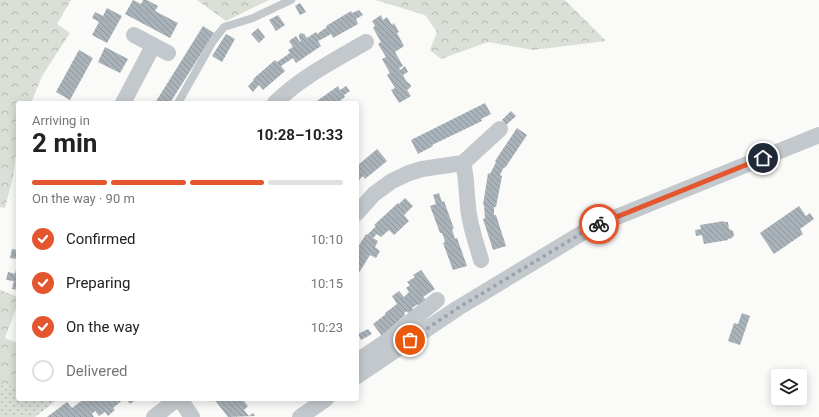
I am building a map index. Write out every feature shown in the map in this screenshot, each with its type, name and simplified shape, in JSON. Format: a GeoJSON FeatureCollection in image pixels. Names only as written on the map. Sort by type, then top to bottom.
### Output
{"type":"FeatureCollection","features":[{"type":"Feature","properties":{"kind":"street"},"geometry":{"type":"LineString","coordinates":[[134,35],[168,53]]}},
{"type":"Feature","properties":{"kind":"street"},"geometry":{"type":"LineString","coordinates":[[124,101],[153,46]]}},
{"type":"Feature","properties":{"kind":"street"},"geometry":{"type":"LineString","coordinates":[[277,101],[295,85],[325,65],[360,50]]}},
{"type":"Feature","properties":{"kind":"street"},"geometry":{"type":"LineString","coordinates":[[359,211],[374,194],[392,181],[409,173],[443,165],[463,163],[500,129]]}},
{"type":"Feature","properties":{"kind":"street"},"geometry":{"type":"LineString","coordinates":[[360,374],[458,308],[592,227],[819,135]]}},
{"type":"Feature","properties":{"kind":"street"},"geometry":{"type":"LineString","coordinates":[[463,163],[467,178],[469,213],[481,260]]}},
{"type":"Feature","properties":{"kind":"street"},"geometry":{"type":"LineString","coordinates":[[360,374],[363,357],[388,340],[437,300]]}},
{"type":"Feature","properties":{"kind":"street"},"geometry":{"type":"LineString","coordinates":[[154,417],[175,401]]}},
{"type":"Feature","properties":{"kind":"street"},"geometry":{"type":"LineString","coordinates":[[180,401],[192,417]]}},
{"type":"Feature","properties":{"kind":"street"},"geometry":{"type":"LineString","coordinates":[[300,417],[323,401]]}},
{"type":"Feature","properties":{"kind":"lane"},"geometry":{"type":"LineString","coordinates":[[179,101],[213,41],[224,27],[253,18],[291,0]]}},
{"type":"Feature","properties":{"kind":"green space"},"geometry":{"type":"Polygon","coordinates":[[[0,0],[71,0],[57,24],[70,33],[42,76],[32,101],[16,101],[16,154],[13,177],[5,208],[0,207],[0,0]]]}},
{"type":"Feature","properties":{"kind":"green space"},"geometry":{"type":"Polygon","coordinates":[[[197,0],[269,0],[226,21],[197,0]]]}},
{"type":"Feature","properties":{"kind":"green space"},"geometry":{"type":"Polygon","coordinates":[[[375,0],[565,0],[606,41],[533,50],[488,42],[441,59],[430,50],[437,32],[425,15],[375,0]]]}},
{"type":"Feature","properties":{"kind":"green space"},"geometry":{"type":"Polygon","coordinates":[[[0,290],[16,296],[16,308],[5,338],[16,342],[16,386],[0,385],[0,290]]]}},
{"type":"Feature","properties":{"kind":"green space"},"geometry":{"type":"Polygon","coordinates":[[[0,385],[16,386],[16,401],[55,401],[35,417],[0,417],[0,385]]]}},
{"type":"Feature","properties":{"kind":"building"},"geometry":{"type":"Polygon","coordinates":[[[133,0],[141,4],[143,0],[147,0],[158,6],[155,11],[178,23],[170,38],[125,14],[133,0]]]}},
{"type":"Feature","properties":{"kind":"building"},"geometry":{"type":"Polygon","coordinates":[[[300,3],[306,12],[300,15],[295,6],[300,3]]]}},
{"type":"Feature","properties":{"kind":"building"},"geometry":{"type":"Polygon","coordinates":[[[107,8],[122,16],[107,43],[92,35],[99,22],[92,18],[95,12],[103,16],[107,8]]]}},
{"type":"Feature","properties":{"kind":"building"},"geometry":{"type":"Polygon","coordinates":[[[359,10],[363,15],[356,19],[358,24],[333,38],[331,34],[318,41],[321,46],[296,63],[293,58],[281,66],[285,71],[263,90],[259,85],[253,92],[248,86],[254,80],[253,79],[275,60],[277,62],[290,53],[288,50],[293,47],[289,41],[296,36],[300,42],[299,35],[301,33],[307,38],[316,32],[317,34],[327,27],[326,26],[351,11],[352,13],[359,10]]]}},
{"type":"Feature","properties":{"kind":"building"},"geometry":{"type":"Polygon","coordinates":[[[278,15],[285,25],[276,31],[269,20],[278,15]]]}},
{"type":"Feature","properties":{"kind":"building"},"geometry":{"type":"Polygon","coordinates":[[[381,15],[383,20],[387,17],[392,25],[394,23],[399,32],[397,33],[404,46],[395,52],[403,66],[399,68],[400,70],[405,66],[408,72],[403,75],[406,81],[411,85],[407,90],[411,96],[399,103],[391,90],[395,88],[387,75],[390,73],[382,59],[386,57],[378,44],[381,42],[373,28],[375,26],[372,21],[381,15]]]}},
{"type":"Feature","properties":{"kind":"building"},"geometry":{"type":"Polygon","coordinates":[[[203,26],[214,33],[171,101],[156,101],[203,26]]]}},
{"type":"Feature","properties":{"kind":"building"},"geometry":{"type":"Polygon","coordinates":[[[258,28],[265,37],[259,43],[251,34],[258,28]]]}},
{"type":"Feature","properties":{"kind":"building"},"geometry":{"type":"Polygon","coordinates":[[[226,34],[235,39],[222,62],[212,56],[226,34]]]}},
{"type":"Feature","properties":{"kind":"building"},"geometry":{"type":"Polygon","coordinates":[[[105,47],[128,59],[120,73],[98,62],[105,47]]]}},
{"type":"Feature","properties":{"kind":"building"},"geometry":{"type":"Polygon","coordinates":[[[79,50],[93,58],[70,100],[56,92],[79,50]]]}},
{"type":"Feature","properties":{"kind":"building"},"geometry":{"type":"Polygon","coordinates":[[[338,86],[340,90],[346,86],[350,91],[344,95],[345,97],[340,101],[317,101],[338,86]]]}},
{"type":"Feature","properties":{"kind":"building"},"geometry":{"type":"Polygon","coordinates":[[[485,103],[491,114],[481,119],[482,121],[432,145],[433,146],[418,154],[411,140],[485,103]]]}},
{"type":"Feature","properties":{"kind":"building"},"geometry":{"type":"Polygon","coordinates":[[[511,111],[516,116],[506,125],[502,120],[511,111]]]}},
{"type":"Feature","properties":{"kind":"building"},"geometry":{"type":"Polygon","coordinates":[[[517,128],[527,135],[500,175],[502,176],[496,207],[494,207],[494,215],[496,215],[506,246],[493,250],[483,219],[485,218],[483,205],[488,173],[490,174],[496,162],[495,161],[517,128]]]}},
{"type":"Feature","properties":{"kind":"building"},"geometry":{"type":"Polygon","coordinates":[[[377,149],[387,161],[365,179],[363,176],[359,180],[359,164],[377,149]]]}},
{"type":"Feature","properties":{"kind":"building"},"geometry":{"type":"Polygon","coordinates":[[[439,193],[442,202],[444,201],[454,229],[452,229],[455,239],[457,238],[467,266],[453,270],[443,243],[445,242],[444,238],[442,233],[440,233],[430,206],[436,204],[433,195],[439,193]]]}},
{"type":"Feature","properties":{"kind":"building"},"geometry":{"type":"Polygon","coordinates":[[[405,198],[413,206],[404,215],[409,221],[394,235],[389,230],[381,237],[377,234],[373,238],[378,241],[375,247],[380,251],[376,258],[370,255],[359,273],[359,245],[366,234],[367,235],[376,226],[374,225],[398,203],[399,204],[405,198]]]}},
{"type":"Feature","properties":{"kind":"building"},"geometry":{"type":"Polygon","coordinates":[[[799,206],[806,216],[810,213],[814,219],[800,229],[803,234],[774,254],[760,233],[799,206]]]}},
{"type":"Feature","properties":{"kind":"building"},"geometry":{"type":"Polygon","coordinates":[[[724,221],[728,222],[729,229],[733,231],[734,235],[732,238],[704,244],[702,235],[696,236],[695,230],[701,229],[700,225],[724,221]]]}},
{"type":"Feature","properties":{"kind":"building"},"geometry":{"type":"Polygon","coordinates":[[[12,249],[16,250],[16,259],[10,258],[12,249]]]}},
{"type":"Feature","properties":{"kind":"building"},"geometry":{"type":"Polygon","coordinates":[[[16,270],[16,290],[12,289],[14,281],[6,280],[8,272],[15,274],[16,270]]]}},
{"type":"Feature","properties":{"kind":"building"},"geometry":{"type":"Polygon","coordinates":[[[421,270],[435,289],[423,297],[427,301],[419,307],[418,304],[412,308],[414,310],[404,313],[405,315],[394,325],[395,326],[382,336],[373,324],[397,304],[392,296],[399,291],[404,297],[409,292],[406,288],[410,285],[407,282],[415,277],[413,275],[421,270]]]}},
{"type":"Feature","properties":{"kind":"building"},"geometry":{"type":"Polygon","coordinates":[[[742,313],[750,316],[740,345],[728,341],[734,323],[738,324],[742,313]]]}},
{"type":"Feature","properties":{"kind":"building"},"geometry":{"type":"Polygon","coordinates":[[[368,329],[372,334],[361,340],[359,334],[368,329]]]}},
{"type":"Feature","properties":{"kind":"building"},"geometry":{"type":"Polygon","coordinates":[[[81,401],[122,401],[113,408],[115,410],[108,416],[105,412],[99,416],[95,411],[92,414],[94,417],[47,417],[67,402],[72,408],[81,401]]]}},
{"type":"Feature","properties":{"kind":"building"},"geometry":{"type":"Polygon","coordinates":[[[216,401],[244,401],[248,406],[244,410],[249,416],[253,413],[255,416],[228,417],[216,401]]]}},
{"type":"Feature","properties":{"kind":"way so far"},"geometry":{"type":"LineString","coordinates":[[410,340],[458,308],[599,224]]}},
{"type":"Feature","properties":{"kind":"route"},"geometry":{"type":"LineString","coordinates":[[599,224],[763,158]]}}]}
